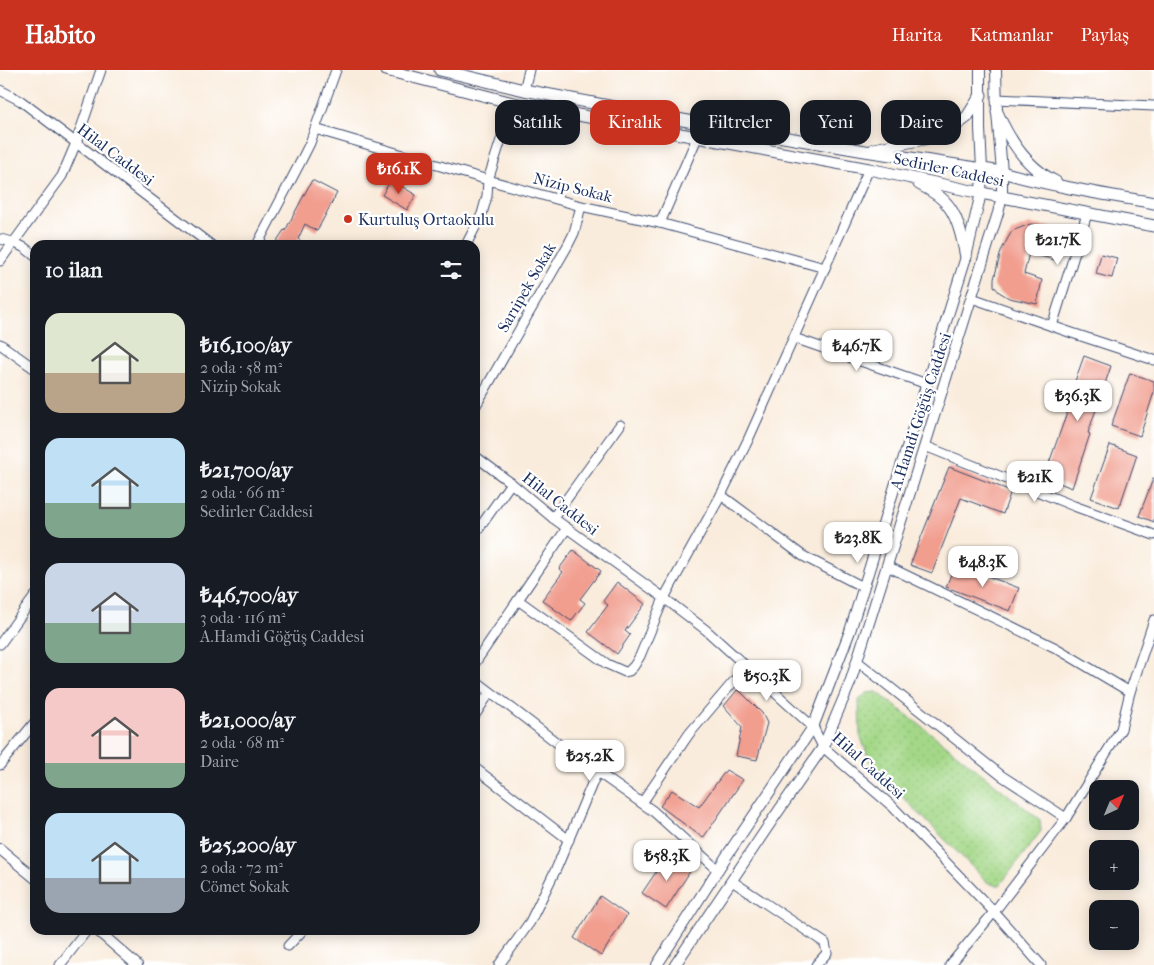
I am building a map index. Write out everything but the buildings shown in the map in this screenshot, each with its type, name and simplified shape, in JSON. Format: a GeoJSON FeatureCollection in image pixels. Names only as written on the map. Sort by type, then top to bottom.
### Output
{"type":"FeatureCollection","features":[{"type":"Feature","properties":{"kind":"main road","name":"Sedirler Caddesi"},"geometry":{"type":"LineString","coordinates":[[386,70],[501,100]]}},
{"type":"Feature","properties":{"kind":"main road","name":"Sedirler Caddesi"},"geometry":{"type":"LineString","coordinates":[[440,70],[459,72],[524,90],[865,151],[1002,172],[1066,187],[1154,203]]}},
{"type":"Feature","properties":{"kind":"main road"},"geometry":{"type":"LineString","coordinates":[[865,151],[948,132],[967,117],[980,95]]}},
{"type":"Feature","properties":{"kind":"main road"},"geometry":{"type":"LineString","coordinates":[[996,112],[1014,145],[1028,162],[1051,180],[1066,187]]}},
{"type":"Feature","properties":{"kind":"main road","name":"Sedirler Caddesi"},"geometry":{"type":"LineString","coordinates":[[580,116],[690,137]]}},
{"type":"Feature","properties":{"kind":"main road","name":"Sedirler Caddesi"},"geometry":{"type":"LineString","coordinates":[[736,145],[869,169],[981,194],[1154,226]]}},
{"type":"Feature","properties":{"kind":"main road"},"geometry":{"type":"LineString","coordinates":[[907,177],[933,191],[951,208],[960,230],[966,257]]}},
{"type":"Feature","properties":{"kind":"street"},"geometry":{"type":"LineString","coordinates":[[0,261],[62,176],[76,143],[101,70]]}},
{"type":"Feature","properties":{"kind":"street"},"geometry":{"type":"LineString","coordinates":[[260,240],[302,159],[336,70]]}},
{"type":"Feature","properties":{"kind":"street"},"geometry":{"type":"LineString","coordinates":[[524,90],[529,70]]}},
{"type":"Feature","properties":{"kind":"street","name":"A.Hamdi Göğüş Caddesi"},"geometry":{"type":"LineString","coordinates":[[657,965],[813,728],[850,631],[966,257],[981,194],[980,70]]}},
{"type":"Feature","properties":{"kind":"street","name":"A.Hamdi Göğüş Caddesi"},"geometry":{"type":"LineString","coordinates":[[675,965],[823,747],[850,683],[1002,198],[1002,172],[996,112],[996,70]]}},
{"type":"Feature","properties":{"kind":"street","name":"Hilal Caddesi"},"geometry":{"type":"LineString","coordinates":[[0,90],[20,102],[76,143],[204,240]]}},
{"type":"Feature","properties":{"kind":"street"},"geometry":{"type":"LineString","coordinates":[[996,99],[1154,106]]}},
{"type":"Feature","properties":{"kind":"street","name":"Nizip Sokak"},"geometry":{"type":"LineString","coordinates":[[315,129],[581,206],[660,223],[825,268]]}},
{"type":"Feature","properties":{"kind":"street"},"geometry":{"type":"LineString","coordinates":[[469,240],[482,214],[487,196],[488,180],[499,145]]}},
{"type":"Feature","properties":{"kind":"street"},"geometry":{"type":"LineString","coordinates":[[660,223],[694,145]]}},
{"type":"Feature","properties":{"kind":"street"},"geometry":{"type":"LineString","coordinates":[[518,600],[607,664],[625,672],[630,671],[640,656],[664,598],[721,495],[748,440],[869,169]]}},
{"type":"Feature","properties":{"kind":"street","name":"Sarıipek Sokak"},"geometry":{"type":"LineString","coordinates":[[480,398],[568,245],[576,226],[581,206]]}},
{"type":"Feature","properties":{"kind":"street"},"geometry":{"type":"LineString","coordinates":[[1052,326],[1087,214]]}},
{"type":"Feature","properties":{"kind":"street"},"geometry":{"type":"LineString","coordinates":[[0,238],[13,242],[30,252]]}},
{"type":"Feature","properties":{"kind":"street"},"geometry":{"type":"LineString","coordinates":[[972,298],[1154,360]]}},
{"type":"Feature","properties":{"kind":"street"},"geometry":{"type":"LineString","coordinates":[[794,338],[927,384]]}},
{"type":"Feature","properties":{"kind":"street"},"geometry":{"type":"LineString","coordinates":[[0,344],[30,365]]}},
{"type":"Feature","properties":{"kind":"street"},"geometry":{"type":"LineString","coordinates":[[553,518],[620,425]]}},
{"type":"Feature","properties":{"kind":"street"},"geometry":{"type":"LineString","coordinates":[[925,446],[1074,506],[1154,535]]}},
{"type":"Feature","properties":{"kind":"street","name":"Hilal Caddesi"},"geometry":{"type":"LineString","coordinates":[[480,460],[553,518],[706,630],[813,728],[823,747],[892,806],[994,912],[1041,965]]}},
{"type":"Feature","properties":{"kind":"street"},"geometry":{"type":"LineString","coordinates":[[480,527],[511,483]]}},
{"type":"Feature","properties":{"kind":"street"},"geometry":{"type":"LineString","coordinates":[[721,495],[803,556],[864,586]]}},
{"type":"Feature","properties":{"kind":"street"},"geometry":{"type":"LineString","coordinates":[[480,655],[567,528]]}},
{"type":"Feature","properties":{"kind":"street"},"geometry":{"type":"LineString","coordinates":[[887,566],[1056,648],[1130,692]]}},
{"type":"Feature","properties":{"kind":"street"},"geometry":{"type":"LineString","coordinates":[[0,644],[30,603]]}},
{"type":"Feature","properties":{"kind":"street"},"geometry":{"type":"LineString","coordinates":[[950,965],[994,912],[1066,818],[1121,729],[1130,692],[1154,620]]}},
{"type":"Feature","properties":{"kind":"street"},"geometry":{"type":"LineString","coordinates":[[857,661],[1002,776],[1066,818]]}},
{"type":"Feature","properties":{"kind":"street"},"geometry":{"type":"LineString","coordinates":[[642,803],[689,734],[746,667]]}},
{"type":"Feature","properties":{"kind":"street"},"geometry":{"type":"LineString","coordinates":[[480,684],[597,772],[653,811],[718,870]]}},
{"type":"Feature","properties":{"kind":"street"},"geometry":{"type":"LineString","coordinates":[[480,707],[490,692]]}},
{"type":"Feature","properties":{"kind":"street"},"geometry":{"type":"LineString","coordinates":[[0,765],[30,728]]}},
{"type":"Feature","properties":{"kind":"street"},"geometry":{"type":"LineString","coordinates":[[480,772],[569,840]]}},
{"type":"Feature","properties":{"kind":"street"},"geometry":{"type":"LineString","coordinates":[[499,965],[530,922],[569,840],[597,772]]}},
{"type":"Feature","properties":{"kind":"street"},"geometry":{"type":"LineString","coordinates":[[1,852],[30,874]]}},
{"type":"Feature","properties":{"kind":"street"},"geometry":{"type":"LineString","coordinates":[[732,881],[825,943],[827,953],[816,965]]}},
{"type":"Feature","properties":{"kind":"street"},"geometry":{"type":"LineString","coordinates":[[60,965],[82,935]]}},
{"type":"Feature","properties":{"kind":"street"},"geometry":{"type":"LineString","coordinates":[[103,935],[137,965]]}},
{"type":"Feature","properties":{"kind":"street"},"geometry":{"type":"LineString","coordinates":[[288,946],[298,935]]}},
{"type":"Feature","properties":{"kind":"green space"},"geometry":{"type":"Polygon","coordinates":[[[877,692],[1040,820],[1041,831],[1000,885],[987,882],[871,765],[860,735],[859,700],[867,693],[877,692]]]}},
{"type":"Feature","properties":{"kind":"place","name":"Kurtuluş Ortaokulu"},"geometry":{"type":"Point","coordinates":[348,219]}}]}
